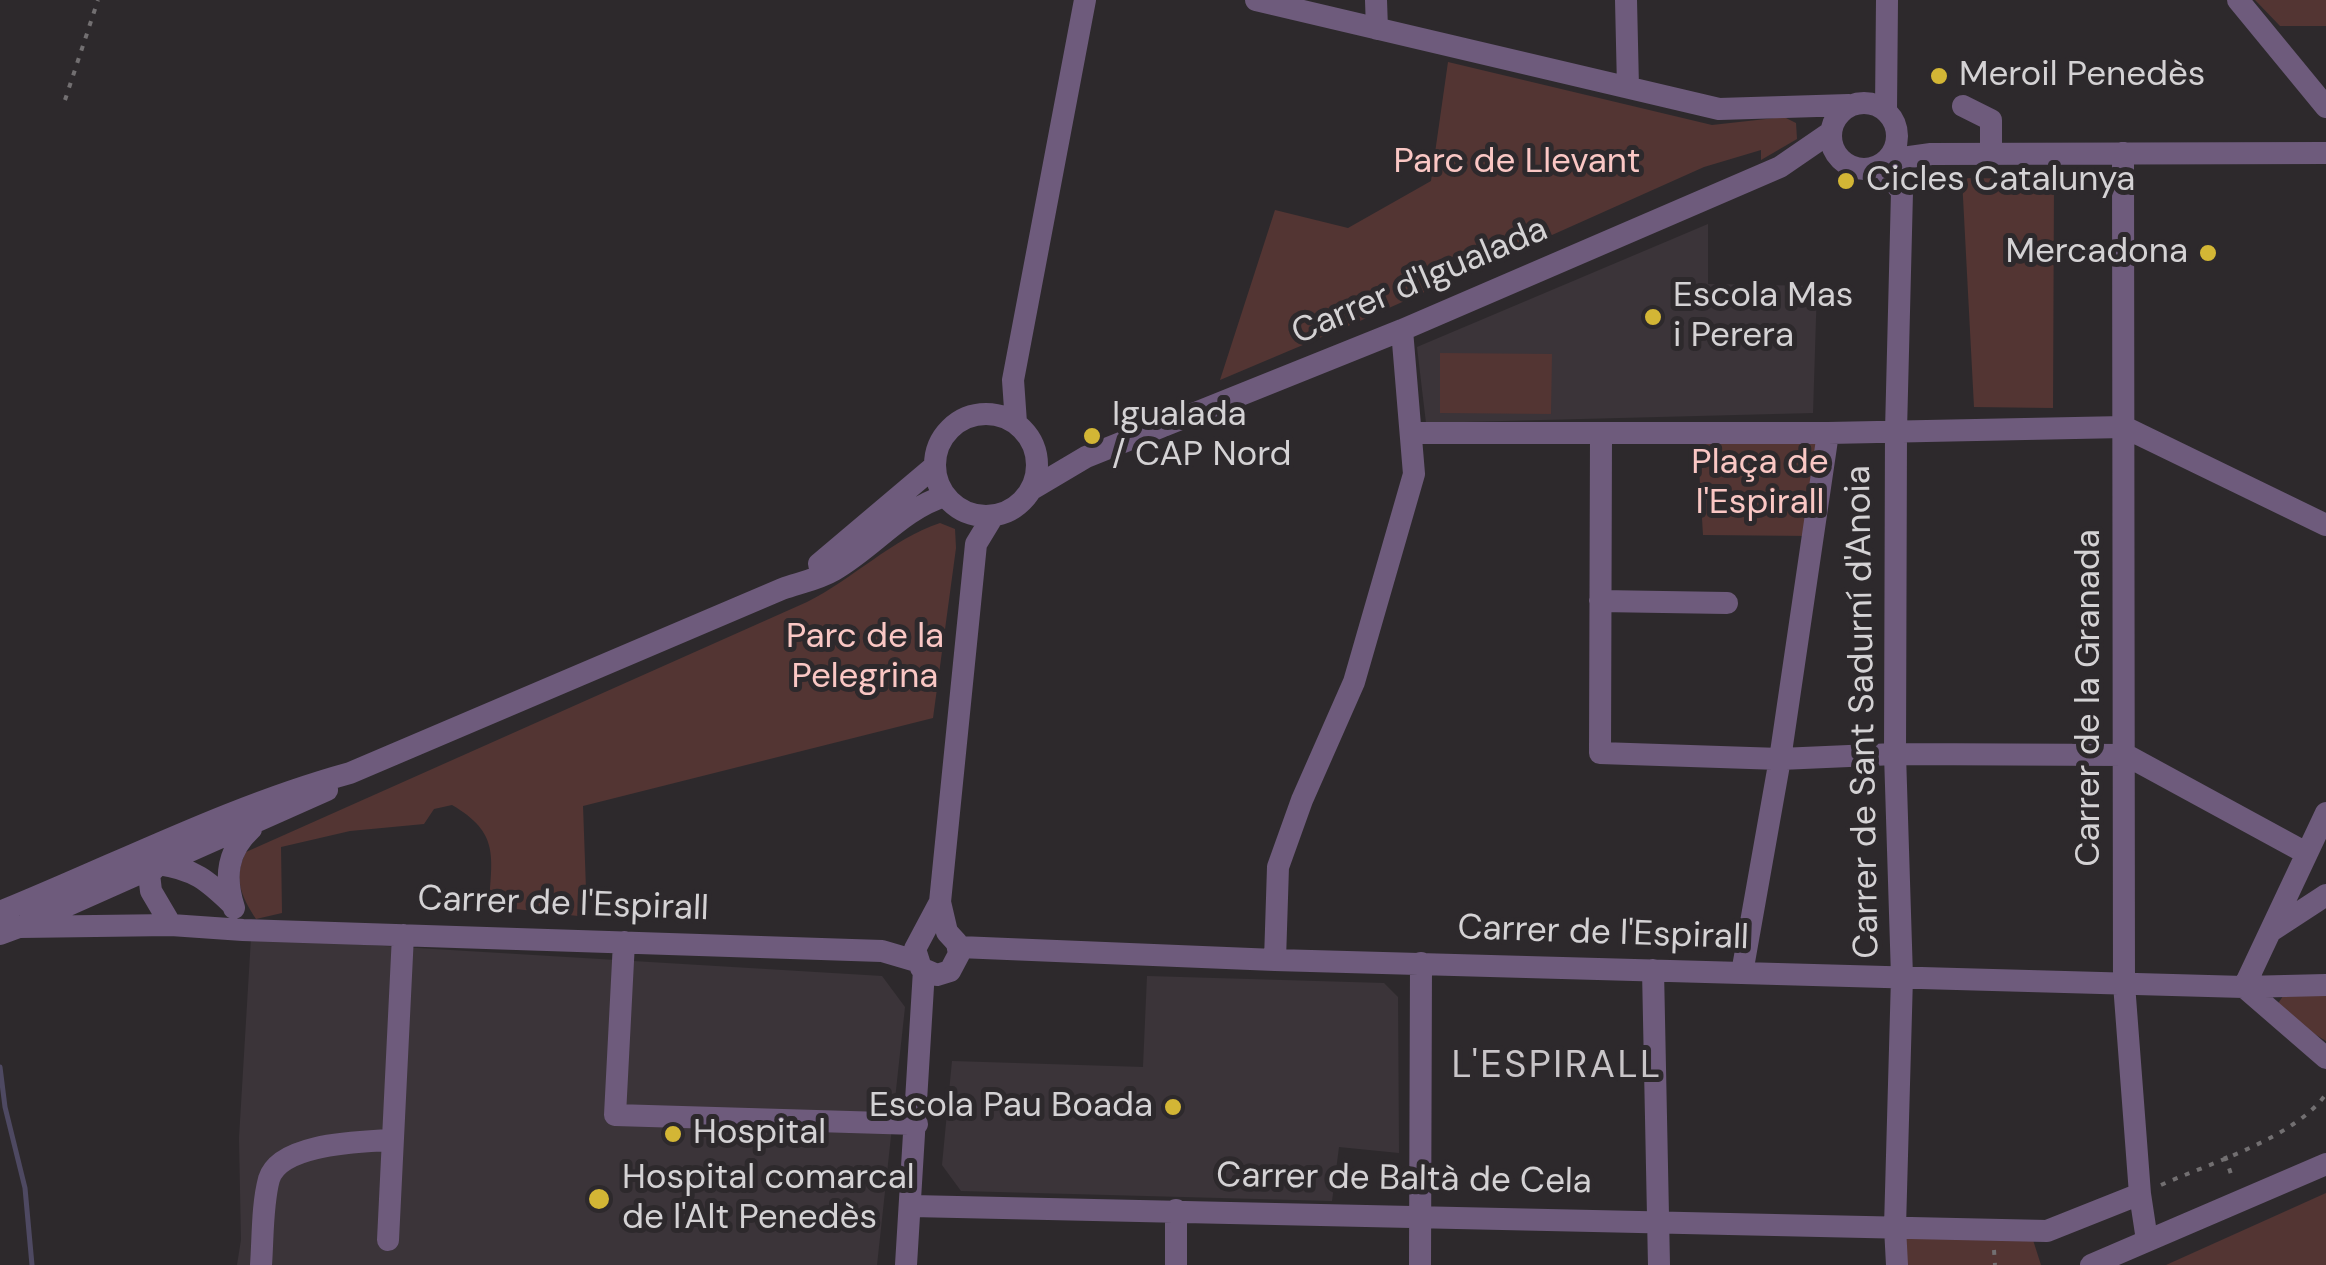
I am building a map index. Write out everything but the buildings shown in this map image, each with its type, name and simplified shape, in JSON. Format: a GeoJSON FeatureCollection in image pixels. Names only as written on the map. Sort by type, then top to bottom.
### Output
{"type":"FeatureCollection","features":[{"type":"Feature","properties":{"kind":"street"},"geometry":{"type":"LineString","coordinates":[[1016,423],[1013,380],[1085,0]]}},
{"type":"Feature","properties":{"kind":"street"},"geometry":{"type":"LineString","coordinates":[[1256,0],[1719,108],[1875,103],[1894,120],[1889,155]]}},
{"type":"Feature","properties":{"kind":"street"},"geometry":{"type":"LineString","coordinates":[[1376,0],[1378,29]]}},
{"type":"Feature","properties":{"kind":"street"},"geometry":{"type":"LineString","coordinates":[[1626,0],[1628,87]]}},
{"type":"Feature","properties":{"kind":"street"},"geometry":{"type":"LineString","coordinates":[[1886,110],[1887,0]]}},
{"type":"Feature","properties":{"kind":"street"},"geometry":{"type":"LineString","coordinates":[[2238,0],[2326,108]]}},
{"type":"Feature","properties":{"kind":"street"},"geometry":{"type":"LineString","coordinates":[[1850,105],[1840,112],[1831,129],[1832,145],[1838,156],[1858,168],[1889,155],[2326,153]]}},
{"type":"Feature","properties":{"kind":"street"},"geometry":{"type":"LineString","coordinates":[[1963,106],[1992,120],[1990,154]]}},
{"type":"Feature","properties":{"kind":"street"},"geometry":{"type":"LineString","coordinates":[[1800,107],[1831,129]]}},
{"type":"Feature","properties":{"kind":"street","name":"Carrer d'Igualada"},"geometry":{"type":"LineString","coordinates":[[1780,168],[1831,129]]}},
{"type":"Feature","properties":{"kind":"street","name":"Carrer de la Granada"},"geometry":{"type":"LineString","coordinates":[[2123,154],[2124,984],[2147,1240]]}},
{"type":"Feature","properties":{"kind":"street","name":"Carrer de Sant Sadurní d'Anoia"},"geometry":{"type":"LineString","coordinates":[[1889,155],[1902,192],[1896,431],[1895,754],[1902,977],[1898,1265]]}},
{"type":"Feature","properties":{"kind":"street","name":"Carrer d'Igualada"},"geometry":{"type":"LineString","coordinates":[[1032,489],[1086,458],[1402,330],[1780,168],[1838,156]]}},
{"type":"Feature","properties":{"kind":"street"},"geometry":{"type":"LineString","coordinates":[[1275,960],[1278,867],[1302,800],[1354,682],[1414,474],[1402,330]]}},
{"type":"Feature","properties":{"kind":"street"},"geometry":{"type":"LineString","coordinates":[[987,413],[1013,380]]}},
{"type":"Feature","properties":{"kind":"street"},"geometry":{"type":"LineString","coordinates":[[6,924],[83,878],[234,812],[350,772],[782,589],[832,572],[911,511],[954,503],[993,516],[1009,511],[1032,489],[1037,459],[1034,445],[1016,423],[987,413],[956,423],[944,434],[934,466],[938,482],[954,503],[976,544]]}},
{"type":"Feature","properties":{"kind":"street"},"geometry":{"type":"LineString","coordinates":[[1411,433],[1828,433],[2124,426],[2326,524]]}},
{"type":"Feature","properties":{"kind":"street"},"geometry":{"type":"LineString","coordinates":[[1742,973],[1780,759],[1828,433]]}},
{"type":"Feature","properties":{"kind":"street"},"geometry":{"type":"LineString","coordinates":[[1601,434],[1600,752],[1780,759],[1895,754],[2126,755],[2316,850]]}},
{"type":"Feature","properties":{"kind":"street","name":"Carrer d'Igualada"},"geometry":{"type":"LineString","coordinates":[[1037,459],[1086,458]]}},
{"type":"Feature","properties":{"kind":"street"},"geometry":{"type":"LineString","coordinates":[[782,589],[826,559],[934,466]]}},
{"type":"Feature","properties":{"kind":"street"},"geometry":{"type":"LineString","coordinates":[[906,1265],[923,1019],[940,902],[976,544],[993,516]]}},
{"type":"Feature","properties":{"kind":"street"},"geometry":{"type":"LineString","coordinates":[[1600,602],[1727,604]]}},
{"type":"Feature","properties":{"kind":"street"},"geometry":{"type":"LineString","coordinates":[[6,924],[258,822],[322,793],[350,772]]}},
{"type":"Feature","properties":{"kind":"street"},"geometry":{"type":"LineString","coordinates":[[171,924],[151,891],[149,874],[174,850],[221,829],[234,812]]}},
{"type":"Feature","properties":{"kind":"street"},"geometry":{"type":"LineString","coordinates":[[2326,814],[2305,877],[2312,890],[2326,895]]}},
{"type":"Feature","properties":{"kind":"street"},"geometry":{"type":"LineString","coordinates":[[243,930],[227,879],[230,856],[258,822]]}},
{"type":"Feature","properties":{"kind":"street"},"geometry":{"type":"LineString","coordinates":[[2316,850],[2244,987],[2326,1058]]}},
{"type":"Feature","properties":{"kind":"street"},"geometry":{"type":"LineString","coordinates":[[83,878],[94,885],[144,865],[186,868],[232,904]]}},
{"type":"Feature","properties":{"kind":"street"},"geometry":{"type":"LineString","coordinates":[[2271,932],[2326,895]]}},
{"type":"Feature","properties":{"kind":"street","name":"Carrer de l'Espirall"},"geometry":{"type":"LineString","coordinates":[[6,924],[171,924],[243,930],[882,951],[2244,987],[2326,985]]}},
{"type":"Feature","properties":{"kind":"street"},"geometry":{"type":"LineString","coordinates":[[388,1240],[403,935]]}},
{"type":"Feature","properties":{"kind":"street"},"geometry":{"type":"LineString","coordinates":[[624,942],[615,1115],[917,1124]]}},
{"type":"Feature","properties":{"kind":"street"},"geometry":{"type":"LineString","coordinates":[[1420,963],[1420,1265]]}},
{"type":"Feature","properties":{"kind":"street"},"geometry":{"type":"LineString","coordinates":[[1654,970],[1659,1265]]}},
{"type":"Feature","properties":{"kind":"street"},"geometry":{"type":"LineString","coordinates":[[261,1265],[267,1196],[275,1168],[283,1161],[325,1145],[390,1140]]}},
{"type":"Feature","properties":{"kind":"street"},"geometry":{"type":"LineString","coordinates":[[2091,1265],[2326,1164]]}},
{"type":"Feature","properties":{"kind":"street","name":"Carrer de Baltà de Cela"},"geometry":{"type":"LineString","coordinates":[[912,1206],[2049,1231],[2142,1203]]}},
{"type":"Feature","properties":{"kind":"street"},"geometry":{"type":"LineString","coordinates":[[1176,1210],[1176,1265]]}},
{"type":"Feature","properties":{"kind":"path"},"geometry":{"type":"LineString","coordinates":[[65,100],[98,0]]}},
{"type":"Feature","properties":{"kind":"path"},"geometry":{"type":"LineString","coordinates":[[2142,1203],[2283,1131],[2326,1094]]}},
{"type":"Feature","properties":{"kind":"shaded area","name":"Escola Mas i Perera"},"geometry":{"type":"Polygon","coordinates":[[[1708,224],[1708,284],[1817,286],[1813,413],[1426,423],[1417,347],[1708,224]]]}},
{"type":"Feature","properties":{"kind":"shaded area"},"geometry":{"type":"Polygon","coordinates":[[[251,938],[882,976],[905,1007],[877,1265],[237,1265],[241,1240],[239,1138],[251,938]]]}},
{"type":"Feature","properties":{"kind":"shaded area","name":"Escola Pau Boada"},"geometry":{"type":"Polygon","coordinates":[[[1147,976],[1384,983],[1398,997],[1399,1153],[1339,1147],[1332,1201],[961,1191],[942,1165],[952,1061],[1143,1067],[1147,976]]]}},
{"type":"Feature","properties":{"kind":"green space"},"geometry":{"type":"Polygon","coordinates":[[[2255,0],[2326,0],[2326,26],[2280,26],[2255,0]]]}},
{"type":"Feature","properties":{"kind":"green space","name":"Parc de Llevant"},"geometry":{"type":"Polygon","coordinates":[[[1448,62],[1712,125],[1784,117],[1796,123],[1797,139],[1761,160],[1761,150],[1704,167],[1220,380],[1275,210],[1348,228],[1431,181],[1448,62]]]}},
{"type":"Feature","properties":{"kind":"green space"},"geometry":{"type":"Polygon","coordinates":[[[1962,178],[2054,179],[2053,408],[1974,407],[1962,178]]]}},
{"type":"Feature","properties":{"kind":"green space"},"geometry":{"type":"Polygon","coordinates":[[[1440,353],[1552,354],[1551,414],[1440,413],[1440,353]]]}},
{"type":"Feature","properties":{"kind":"green space","name":"Plaça de l'Espirall"},"geometry":{"type":"Polygon","coordinates":[[[1828,433],[1813,536],[1703,535],[1697,434],[1828,433]]]}},
{"type":"Feature","properties":{"kind":"green space","name":"Parc de la Pelegrina"},"geometry":{"type":"Polygon","coordinates":[[[940,523],[955,529],[956,548],[933,718],[583,806],[587,917],[489,906],[491,859],[486,836],[452,805],[434,809],[424,824],[350,831],[281,847],[282,913],[256,919],[251,911],[239,879],[246,852],[807,602],[905,539],[940,523]]]}},
{"type":"Feature","properties":{"kind":"green space"},"geometry":{"type":"Polygon","coordinates":[[[2326,994],[2326,1041],[2282,1014],[2277,1005],[2283,996],[2326,994]]]}},
{"type":"Feature","properties":{"kind":"green space"},"geometry":{"type":"Polygon","coordinates":[[[2326,1193],[2326,1265],[2166,1265],[2326,1193]]]}},
{"type":"Feature","properties":{"kind":"green space"},"geometry":{"type":"Polygon","coordinates":[[[1901,1235],[2033,1240],[2041,1265],[1904,1265],[1901,1235]]]}},
{"type":"Feature","properties":{"kind":"waterway"},"geometry":{"type":"LineString","coordinates":[[0,1067],[5,1107],[25,1188],[32,1265]]}},
{"type":"Feature","properties":{"kind":"place","name":"Meroil Penedès"},"geometry":{"type":"Point","coordinates":[1939,76]}},
{"type":"Feature","properties":{"kind":"place","name":"Cicles Catalunya"},"geometry":{"type":"Point","coordinates":[1846,181]}},
{"type":"Feature","properties":{"kind":"place","name":"Mercadona"},"geometry":{"type":"Point","coordinates":[2208,253]}},
{"type":"Feature","properties":{"kind":"place","name":"Escola Mas i Perera"},"geometry":{"type":"Point","coordinates":[1653,317]}},
{"type":"Feature","properties":{"kind":"place","name":"Igualada / CAP Nord"},"geometry":{"type":"Point","coordinates":[1092,436]}},
{"type":"Feature","properties":{"kind":"place","name":"Escola Pau Boada"},"geometry":{"type":"Point","coordinates":[1173,1107]}},
{"type":"Feature","properties":{"kind":"place","name":"Hospital"},"geometry":{"type":"Point","coordinates":[673,1134]}},
{"type":"Feature","properties":{"kind":"place","name":"Hospital comarcal de l'Alt Penedès"},"geometry":{"type":"Point","coordinates":[599,1199]}},
{"type":"Feature","properties":{"kind":"district","name":"L'ESPIRALL"},"geometry":{"type":"Point","coordinates":[1557,1067]}}]}
